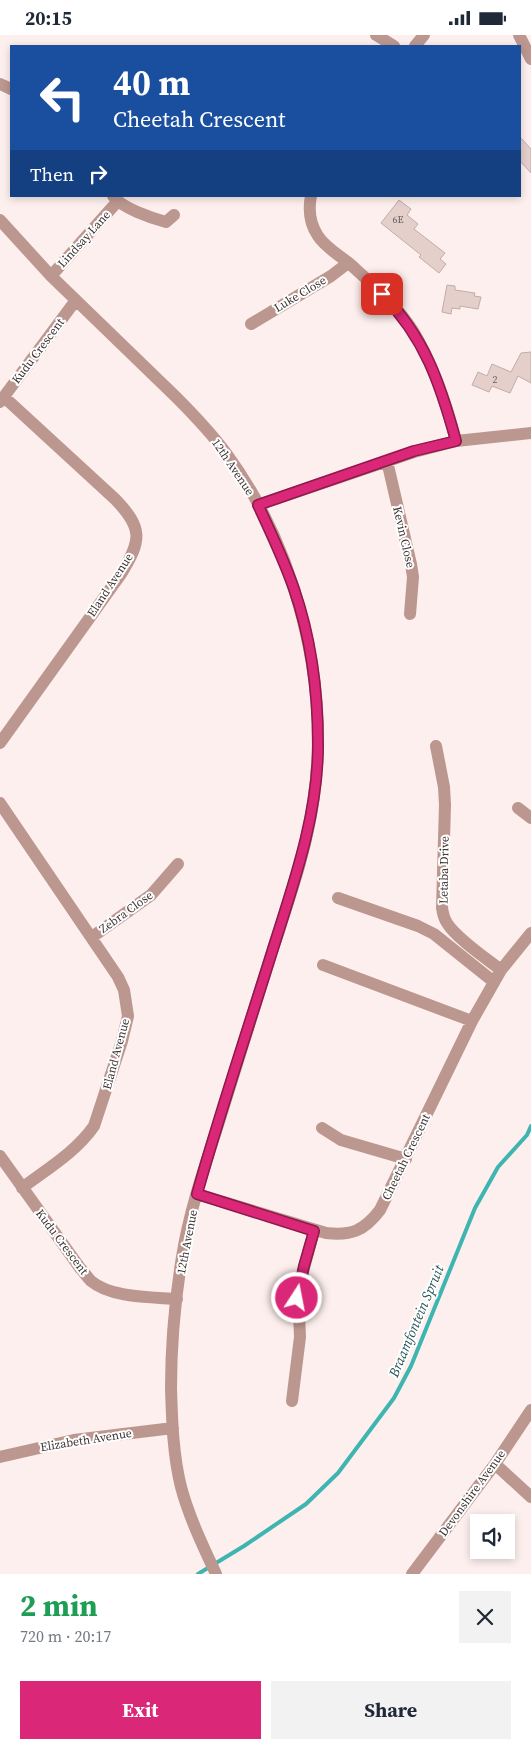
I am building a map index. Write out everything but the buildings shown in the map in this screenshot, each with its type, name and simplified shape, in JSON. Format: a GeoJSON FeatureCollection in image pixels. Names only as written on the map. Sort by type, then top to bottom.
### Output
{"type":"FeatureCollection","features":[{"type":"Feature","properties":{"kind":"street"},"geometry":{"type":"LineString","coordinates":[[376,35],[392,45]]}},
{"type":"Feature","properties":{"kind":"street"},"geometry":{"type":"LineString","coordinates":[[416,45],[424,35]]}},
{"type":"Feature","properties":{"kind":"street"},"geometry":{"type":"LineString","coordinates":[[519,35],[531,59]]}},
{"type":"Feature","properties":{"kind":"street"},"geometry":{"type":"LineString","coordinates":[[311,197],[309,213],[319,238],[392,305],[412,329],[438,381],[456,441]]}},
{"type":"Feature","properties":{"kind":"street","name":"Lindsay Lane"},"geometry":{"type":"LineString","coordinates":[[52,276],[115,199],[155,219],[166,222],[174,215]]}},
{"type":"Feature","properties":{"kind":"street","name":"12th Avenue"},"geometry":{"type":"LineString","coordinates":[[0,220],[52,276],[196,417],[227,455],[258,505],[280,551],[292,583],[306,632],[316,693],[318,747],[314,796],[305,841],[288,902],[197,1194],[182,1256],[176,1299],[171,1363],[173,1428],[177,1466],[182,1489],[199,1537],[216,1574]]}},
{"type":"Feature","properties":{"kind":"street","name":"Luke Close"},"geometry":{"type":"LineString","coordinates":[[251,323],[330,276],[348,263]]}},
{"type":"Feature","properties":{"kind":"street","name":"Kudu Crescent"},"geometry":{"type":"LineString","coordinates":[[2,399],[76,300]]}},
{"type":"Feature","properties":{"kind":"street","name":"Eland Avenue"},"geometry":{"type":"LineString","coordinates":[[0,743],[121,574],[136,546],[137,535],[135,523],[128,512],[2,399]]}},
{"type":"Feature","properties":{"kind":"street"},"geometry":{"type":"LineString","coordinates":[[258,505],[414,451],[456,441],[531,433]]}},
{"type":"Feature","properties":{"kind":"street","name":"Kevin Close"},"geometry":{"type":"LineString","coordinates":[[387,461],[411,563],[413,577],[410,614]]}},
{"type":"Feature","properties":{"kind":"street","name":"Letaba Drive"},"geometry":{"type":"LineString","coordinates":[[436,746],[446,805],[442,908],[444,918],[448,925],[501,970]]}},
{"type":"Feature","properties":{"kind":"street","name":"Eland Avenue"},"geometry":{"type":"LineString","coordinates":[[0,803],[118,977],[124,990],[128,1016],[126,1028],[94,1126],[75,1148],[22,1188]]}},
{"type":"Feature","properties":{"kind":"street"},"geometry":{"type":"LineString","coordinates":[[518,807],[531,819]]}},
{"type":"Feature","properties":{"kind":"street","name":"Zebra Close"},"geometry":{"type":"LineString","coordinates":[[92,937],[150,895],[178,864]]}},
{"type":"Feature","properties":{"kind":"street"},"geometry":{"type":"LineString","coordinates":[[338,898],[418,926],[434,934],[494,982]]}},
{"type":"Feature","properties":{"kind":"street","name":"Cheetah Crescent"},"geometry":{"type":"LineString","coordinates":[[197,1194],[314,1231],[340,1235],[353,1233],[372,1221],[380,1211],[472,1021],[501,970],[531,933]]}},
{"type":"Feature","properties":{"kind":"street"},"geometry":{"type":"LineString","coordinates":[[322,965],[472,1021]]}},
{"type":"Feature","properties":{"kind":"street"},"geometry":{"type":"LineString","coordinates":[[322,1129],[341,1140],[406,1159]]}},
{"type":"Feature","properties":{"kind":"street","name":"Kudu Crescent"},"geometry":{"type":"LineString","coordinates":[[0,1156],[80,1269],[91,1280],[101,1287],[115,1292],[176,1299]]}},
{"type":"Feature","properties":{"kind":"street"},"geometry":{"type":"LineString","coordinates":[[292,1401],[300,1337],[298,1290],[314,1231]]}},
{"type":"Feature","properties":{"kind":"street","name":"Devonshire Avenue"},"geometry":{"type":"LineString","coordinates":[[412,1574],[494,1464],[531,1410]]}},
{"type":"Feature","properties":{"kind":"street","name":"Elizabeth Avenue"},"geometry":{"type":"LineString","coordinates":[[0,1457],[74,1440],[173,1428]]}},
{"type":"Feature","properties":{"kind":"street"},"geometry":{"type":"LineString","coordinates":[[494,1464],[531,1497]]}},
{"type":"Feature","properties":{"kind":"waterway","name":"Braamfontein Spruit"},"geometry":{"type":"LineString","coordinates":[[198,1574],[244,1546],[306,1504],[338,1473],[394,1398],[411,1366],[475,1208],[498,1167],[527,1135],[531,1126]]}},
{"type":"Feature","properties":{"kind":"route"},"geometry":{"type":"LineString","coordinates":[[297,1298],[314,1231],[197,1194],[288,902],[305,841],[314,796],[318,747],[316,693],[306,632],[295,590],[280,551],[258,505],[414,451],[456,441],[438,381],[428,358],[412,329],[382,294]]}}]}
